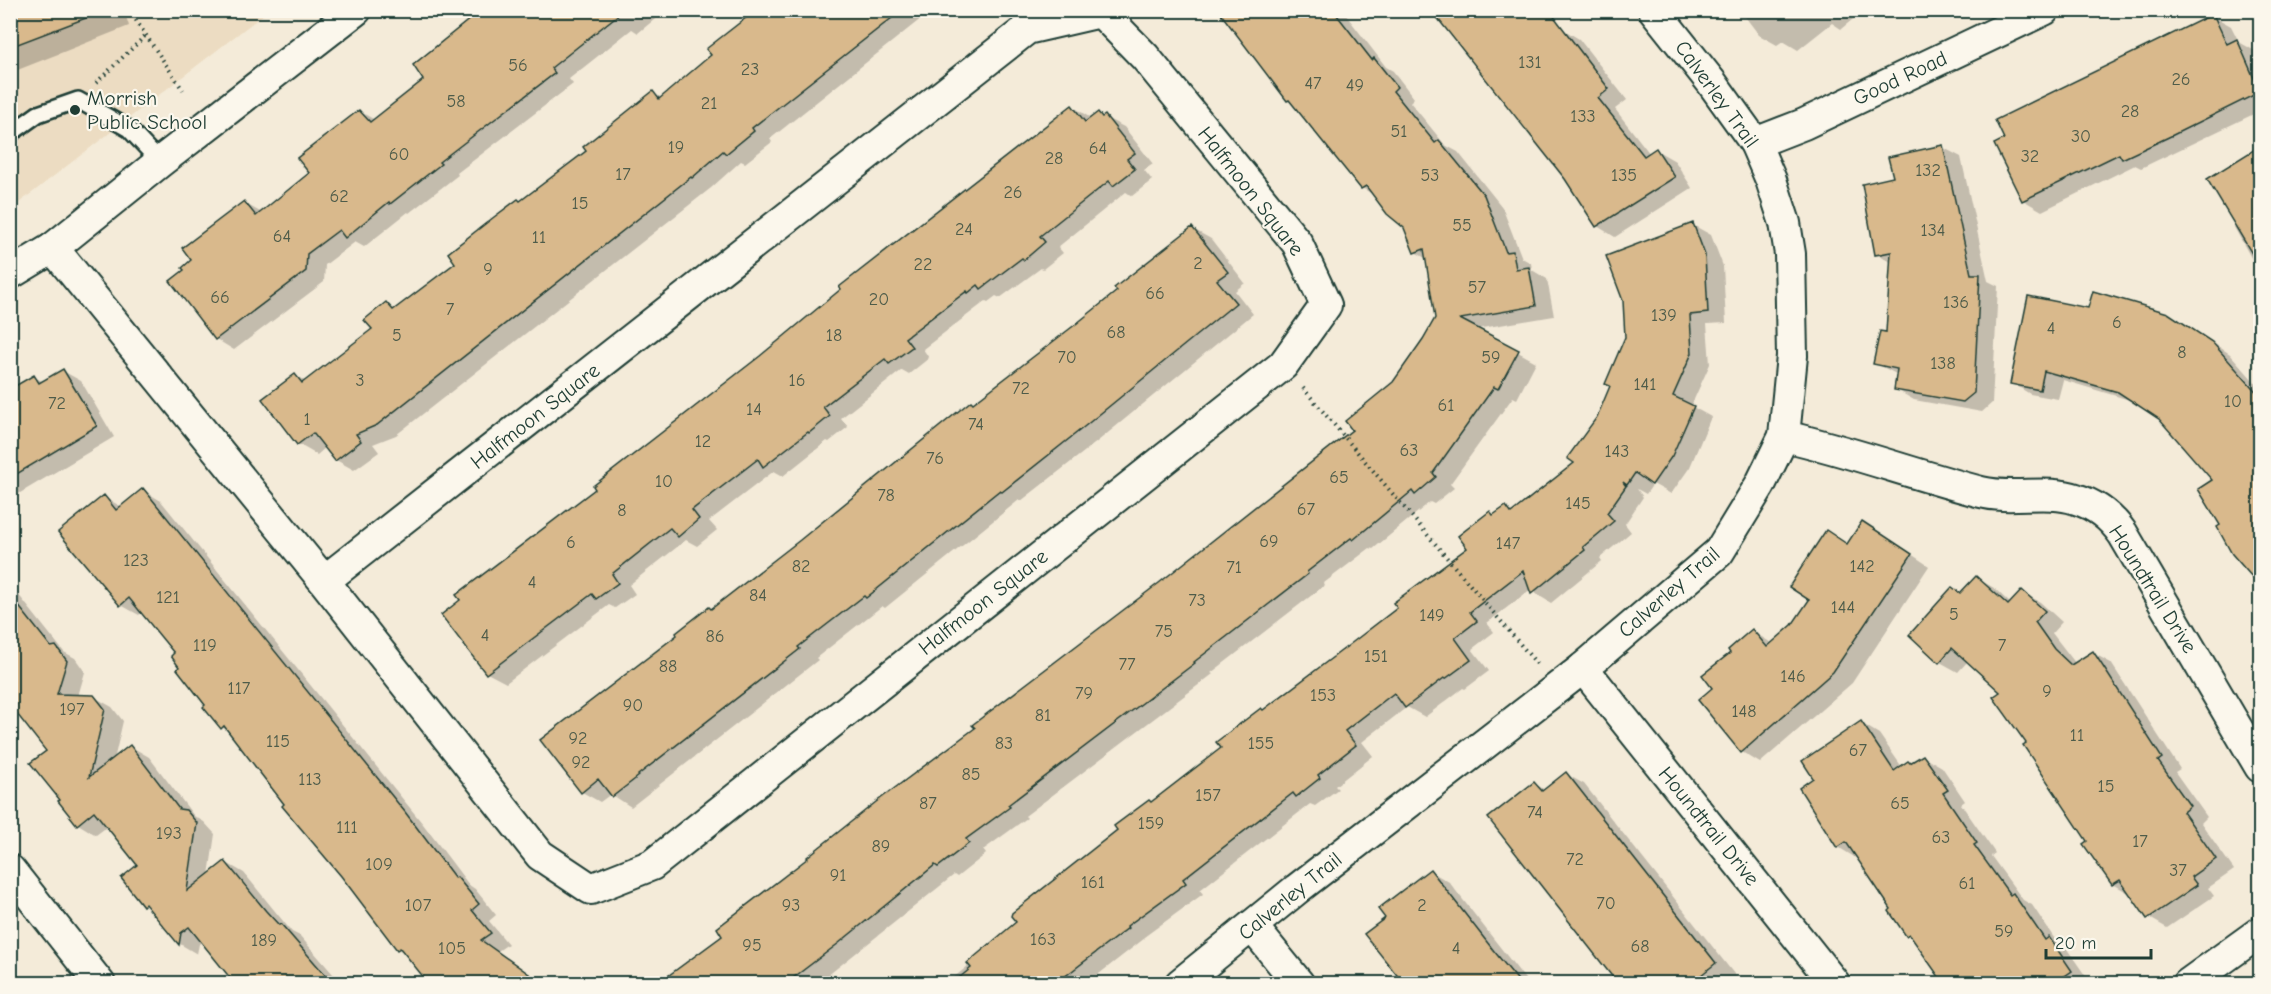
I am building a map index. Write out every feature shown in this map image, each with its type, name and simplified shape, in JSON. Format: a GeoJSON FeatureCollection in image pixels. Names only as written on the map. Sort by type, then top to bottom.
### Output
{"type":"FeatureCollection","features":[{"type":"Feature","properties":{"kind":"street"},"geometry":{"type":"LineString","coordinates":[[10,274],[53,248],[356,10]]}},
{"type":"Feature","properties":{"kind":"street","name":"Calverley Trail"},"geometry":{"type":"LineString","coordinates":[[1180,984],[1297,889],[1557,689],[1719,552],[1760,485],[1784,436],[1792,356],[1790,254],[1785,223],[1771,180],[1755,143],[1712,83],[1654,10]]}},
{"type":"Feature","properties":{"kind":"street","name":"Good Road"},"geometry":{"type":"LineString","coordinates":[[1755,143],[1804,124],[2044,10]]}},
{"type":"Feature","properties":{"kind":"street","name":"Halfmoon Square"},"geometry":{"type":"LineString","coordinates":[[53,248],[324,581],[540,855],[591,888],[652,865],[1283,365],[1326,305],[1297,243],[1145,57],[1101,12],[1027,29],[324,581]]}},
{"type":"Feature","properties":{"kind":"street","name":"Houndtrail Drive"},"geometry":{"type":"LineString","coordinates":[[1784,436],[1836,448],[1984,493],[2074,498],[2093,505],[2114,521],[2123,534],[2260,766]]}},
{"type":"Feature","properties":{"kind":"street","name":"Houndtrail Drive"},"geometry":{"type":"LineString","coordinates":[[1583,668],[1835,984]]}},
{"type":"Feature","properties":{"kind":"street"},"geometry":{"type":"LineString","coordinates":[[10,870],[100,984]]}},
{"type":"Feature","properties":{"kind":"street"},"geometry":{"type":"LineString","coordinates":[[1252,926],[1299,984]]}},
{"type":"Feature","properties":{"kind":"street"},"geometry":{"type":"LineString","coordinates":[[2188,984],[2260,932]]}},
{"type":"Feature","properties":{"kind":"lane"},"geometry":{"type":"LineString","coordinates":[[10,134],[38,114],[78,100],[129,129],[160,162]]}},
{"type":"Feature","properties":{"kind":"path"},"geometry":{"type":"LineString","coordinates":[[129,10],[183,90]]}},
{"type":"Feature","properties":{"kind":"path"},"geometry":{"type":"LineString","coordinates":[[78,100],[145,36]]}},
{"type":"Feature","properties":{"kind":"path"},"geometry":{"type":"LineString","coordinates":[[1283,365],[1557,689]]}},
{"type":"Feature","properties":{"kind":"shaded area","name":"Morrish Public School"},"geometry":{"type":"Polygon","coordinates":[[[11,11],[268,11],[11,209],[11,11]]]}},
{"type":"Feature","properties":{"kind":"building"},"geometry":{"type":"Polygon","coordinates":[[[10,10],[98,10],[99,13],[10,47],[10,10]]]}},
{"type":"Feature","properties":{"kind":"building"},"geometry":{"type":"Polygon","coordinates":[[[481,10],[624,10],[551,68],[555,73],[439,162],[441,164],[390,204],[389,202],[345,238],[339,230],[307,254],[306,271],[215,340],[170,281],[184,270],[182,268],[191,260],[182,248],[244,201],[256,216],[309,173],[297,158],[359,110],[370,122],[423,80],[413,65],[481,10]]]}},
{"type":"Feature","properties":{"kind":"building"},"geometry":{"type":"Polygon","coordinates":[[[756,10],[902,10],[752,128],[754,131],[726,154],[723,151],[692,178],[377,425],[356,434],[361,441],[335,461],[313,433],[297,445],[262,399],[295,374],[302,383],[372,329],[364,320],[386,302],[393,310],[455,263],[448,253],[518,199],[520,201],[586,151],[583,147],[653,91],[659,99],[711,55],[706,49],[756,10]]]}},
{"type":"Feature","properties":{"kind":"building"},"geometry":{"type":"Polygon","coordinates":[[[1218,10],[1333,10],[1372,60],[1374,58],[1397,87],[1393,91],[1435,143],[1439,140],[1484,195],[1506,252],[1513,251],[1516,269],[1529,267],[1536,306],[1460,319],[1519,350],[1498,389],[1494,387],[1433,473],[1436,477],[1415,495],[1412,491],[1353,540],[1351,538],[1307,572],[1308,574],[1195,663],[1008,805],[1010,807],[966,839],[969,843],[938,867],[935,865],[785,984],[657,984],[722,936],[717,928],[876,802],[975,728],[972,725],[1159,583],[1352,430],[1345,421],[1393,382],[1423,339],[1435,318],[1424,249],[1414,253],[1404,228],[1387,214],[1366,186],[1361,189],[1289,100],[1287,101],[1218,10]]]}},
{"type":"Feature","properties":{"kind":"building"},"geometry":{"type":"Polygon","coordinates":[[[1431,10],[1549,10],[1609,89],[1598,98],[1644,156],[1656,148],[1675,177],[1596,227],[1565,179],[1431,10]]]}},
{"type":"Feature","properties":{"kind":"building"},"geometry":{"type":"Polygon","coordinates":[[[2213,14],[2227,44],[2237,39],[2260,92],[2122,159],[2119,154],[2022,201],[1994,144],[2004,139],[1995,120],[2213,14]]]}},
{"type":"Feature","properties":{"kind":"building"},"geometry":{"type":"Polygon","coordinates":[[[1072,105],[1085,122],[1098,112],[1102,117],[1105,115],[1135,153],[1127,159],[1135,169],[1113,186],[1109,181],[1040,236],[1045,242],[1024,260],[1022,258],[981,289],[978,285],[968,293],[967,291],[905,338],[912,347],[889,364],[885,359],[823,407],[830,416],[809,433],[763,467],[758,459],[692,510],[699,519],[678,537],[670,528],[612,574],[618,583],[596,599],[592,594],[486,674],[441,615],[460,600],[456,595],[595,489],[593,486],[760,356],[841,289],[839,287],[1072,105]]]}},
{"type":"Feature","properties":{"kind":"building"},"geometry":{"type":"Polygon","coordinates":[[[1943,145],[1971,274],[1980,274],[1974,393],[1963,402],[1894,390],[1897,369],[1873,364],[1880,331],[1886,332],[1891,252],[1875,255],[1862,184],[1893,177],[1888,157],[1943,145]]]}},
{"type":"Feature","properties":{"kind":"building"},"geometry":{"type":"Polygon","coordinates":[[[2260,146],[2260,267],[2207,179],[2260,146]]]}},
{"type":"Feature","properties":{"kind":"building"},"geometry":{"type":"Polygon","coordinates":[[[1693,223],[1705,255],[1708,313],[1690,315],[1692,353],[1673,396],[1694,406],[1672,456],[1652,485],[1635,473],[1627,485],[1623,482],[1626,486],[1607,513],[1614,521],[1583,547],[1585,550],[1531,594],[1523,571],[1470,612],[1477,621],[1455,638],[1471,660],[1405,708],[1394,693],[1345,731],[1356,745],[1318,775],[1320,778],[1296,797],[1293,793],[1183,879],[1186,883],[1127,926],[1128,928],[1055,984],[952,984],[971,968],[967,963],[1016,922],[1011,916],[1012,913],[1117,830],[1114,826],[1149,800],[1151,802],[1221,748],[1216,742],[1261,708],[1263,710],[1397,608],[1393,603],[1467,548],[1458,536],[1490,511],[1493,515],[1506,506],[1511,513],[1574,463],[1567,458],[1597,417],[1610,386],[1605,384],[1625,337],[1623,301],[1606,256],[1693,223]]]}},
{"type":"Feature","properties":{"kind":"building"},"geometry":{"type":"Polygon","coordinates":[[[1192,227],[1228,272],[1217,280],[1236,303],[1002,492],[1000,490],[866,598],[864,596],[798,647],[800,649],[612,797],[598,779],[581,793],[540,740],[677,635],[676,633],[709,607],[711,609],[800,540],[971,401],[973,403],[1076,324],[1117,291],[1114,288],[1192,227]]]}},
{"type":"Feature","properties":{"kind":"building"},"geometry":{"type":"Polygon","coordinates":[[[2093,291],[2168,313],[2212,342],[2260,396],[2260,586],[2232,554],[2217,527],[2220,525],[2198,489],[2212,480],[2159,419],[2118,392],[2044,371],[2040,390],[2010,384],[2028,296],[2088,308],[2093,291]]]}},
{"type":"Feature","properties":{"kind":"building"},"geometry":{"type":"Polygon","coordinates":[[[63,369],[97,426],[10,478],[10,389],[34,375],[39,383],[63,369]]]}},
{"type":"Feature","properties":{"kind":"building"},"geometry":{"type":"Polygon","coordinates":[[[143,488],[405,812],[455,878],[457,877],[479,904],[472,910],[491,933],[481,940],[543,984],[429,984],[400,948],[397,950],[341,876],[282,806],[284,804],[224,726],[221,729],[203,707],[205,705],[177,669],[179,667],[171,656],[174,653],[129,598],[120,606],[58,532],[104,495],[116,510],[143,488]]]}},
{"type":"Feature","properties":{"kind":"building"},"geometry":{"type":"Polygon","coordinates":[[[1862,521],[1912,554],[1833,672],[1741,753],[1698,700],[1712,688],[1702,675],[1730,653],[1728,650],[1752,629],[1767,647],[1792,625],[1809,600],[1789,587],[1826,530],[1847,544],[1862,521]]]}},
{"type":"Feature","properties":{"kind":"building"},"geometry":{"type":"Polygon","coordinates":[[[1976,576],[2008,605],[2022,590],[2045,611],[2035,622],[2054,649],[2071,665],[2093,651],[2162,758],[2158,761],[2190,806],[2183,812],[2216,859],[2191,877],[2197,885],[2147,919],[2120,880],[2112,885],[2083,844],[2087,841],[2023,745],[2026,743],[1993,697],[2000,692],[1952,648],[1939,663],[1909,635],[1952,587],[1960,593],[1976,576]]]}},
{"type":"Feature","properties":{"kind":"building"},"geometry":{"type":"Polygon","coordinates":[[[10,595],[51,647],[56,646],[67,661],[57,694],[94,695],[105,709],[89,777],[130,745],[179,809],[186,810],[197,823],[187,891],[225,861],[266,911],[279,925],[281,924],[333,984],[235,984],[189,927],[181,933],[179,945],[145,904],[143,906],[121,878],[137,865],[94,811],[77,825],[30,763],[46,751],[10,705],[10,595]]]}},
{"type":"Feature","properties":{"kind":"building"},"geometry":{"type":"Polygon","coordinates":[[[1861,721],[1894,771],[1908,761],[1910,763],[1923,755],[1948,790],[1943,793],[1977,843],[1974,845],[2010,895],[2013,893],[2045,940],[2049,937],[2072,971],[2053,984],[1944,984],[1909,934],[1906,936],[1889,911],[1891,909],[1846,842],[1837,848],[1799,788],[1813,778],[1802,761],[1861,721]]]}},
{"type":"Feature","properties":{"kind":"building"},"geometry":{"type":"Polygon","coordinates":[[[1566,772],[1716,963],[1690,984],[1618,984],[1488,818],[1534,782],[1542,791],[1566,772]]]}},
{"type":"Feature","properties":{"kind":"building"},"geometry":{"type":"Polygon","coordinates":[[[1430,869],[1521,984],[1404,984],[1364,934],[1385,918],[1378,909],[1430,869]]]}},
{"type":"Feature","properties":{"kind":"place","name":"Morrish Public School"},"geometry":{"type":"Point","coordinates":[75,110]}}]}
